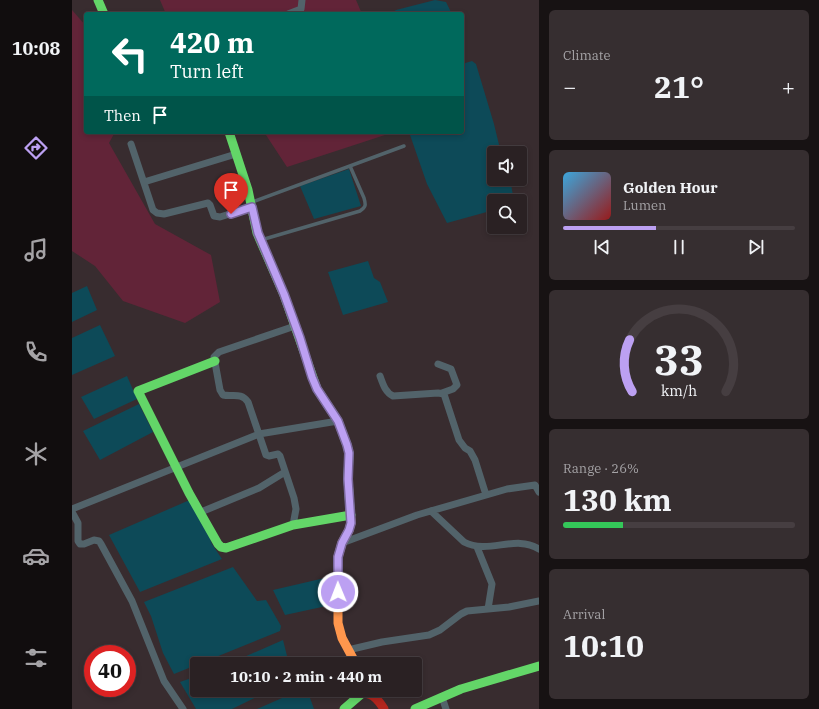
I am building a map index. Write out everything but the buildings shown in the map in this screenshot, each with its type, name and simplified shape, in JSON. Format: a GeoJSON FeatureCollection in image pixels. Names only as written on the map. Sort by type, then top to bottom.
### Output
{"type":"FeatureCollection","features":[{"type":"Feature","properties":{"kind":"street"},"geometry":{"type":"LineString","coordinates":[[98,0],[103,12]]}},
{"type":"Feature","properties":{"kind":"street"},"geometry":{"type":"LineString","coordinates":[[293,12],[301,9],[302,0]]}},
{"type":"Feature","properties":{"kind":"street"},"geometry":{"type":"LineString","coordinates":[[230,134],[244,177],[258,233],[273,267],[317,389],[338,421],[349,453],[348,479],[351,523],[342,543],[338,557],[338,623],[342,638],[352,657]]}},
{"type":"Feature","properties":{"kind":"street"},"geometry":{"type":"LineString","coordinates":[[132,144],[153,210],[157,213],[164,214],[208,203],[214,216],[220,217],[252,205]]}},
{"type":"Feature","properties":{"kind":"street"},"geometry":{"type":"LineString","coordinates":[[144,182],[236,154]]}},
{"type":"Feature","properties":{"kind":"street"},"geometry":{"type":"LineString","coordinates":[[293,525],[295,503],[280,456],[278,454],[269,456],[266,455],[245,397],[241,395],[223,395],[220,390],[214,357],[219,352],[295,326]]}},
{"type":"Feature","properties":{"kind":"street"},"geometry":{"type":"LineString","coordinates":[[215,361],[138,391],[189,493],[218,544],[221,547],[226,548],[293,525],[351,516]]}},
{"type":"Feature","properties":{"kind":"street"},"geometry":{"type":"LineString","coordinates":[[380,376],[385,390],[388,394],[393,396],[442,393],[453,389],[457,385],[450,369],[438,364]]}},
{"type":"Feature","properties":{"kind":"street"},"geometry":{"type":"LineString","coordinates":[[442,393],[446,397],[459,440],[465,448],[470,451],[475,460],[486,495]]}},
{"type":"Feature","properties":{"kind":"street"},"geometry":{"type":"LineString","coordinates":[[72,509],[259,434],[338,421]]}},
{"type":"Feature","properties":{"kind":"street"},"geometry":{"type":"LineString","coordinates":[[201,512],[259,488],[285,472]]}},
{"type":"Feature","properties":{"kind":"street"},"geometry":{"type":"LineString","coordinates":[[342,543],[431,511],[507,489],[535,485],[537,486],[539,492]]}},
{"type":"Feature","properties":{"kind":"street"},"geometry":{"type":"LineString","coordinates":[[431,511],[464,542],[477,547],[524,543],[539,549]]}},
{"type":"Feature","properties":{"kind":"street"},"geometry":{"type":"LineString","coordinates":[[72,512],[78,523],[79,543],[82,545],[94,540],[99,541],[101,544],[132,601],[164,681],[183,709]]}},
{"type":"Feature","properties":{"kind":"street"},"geometry":{"type":"LineString","coordinates":[[477,547],[492,584],[488,609]]}},
{"type":"Feature","properties":{"kind":"street"},"geometry":{"type":"LineString","coordinates":[[348,650],[388,641],[429,635],[440,630],[467,611],[508,607],[539,600]]}},
{"type":"Feature","properties":{"kind":"street"},"geometry":{"type":"LineString","coordinates":[[415,709],[476,684],[539,666]]}},
{"type":"Feature","properties":{"kind":"street"},"geometry":{"type":"LineString","coordinates":[[344,709],[363,697]]}},
{"type":"Feature","properties":{"kind":"street"},"geometry":{"type":"LineString","coordinates":[[373,697],[384,709]]}},
{"type":"Feature","properties":{"kind":"street"},"geometry":{"type":"LineString","coordinates":[[442,697],[446,709]]}},
{"type":"Feature","properties":{"kind":"lane"},"geometry":{"type":"LineString","coordinates":[[252,205],[404,146]]}},
{"type":"Feature","properties":{"kind":"lane"},"geometry":{"type":"LineString","coordinates":[[261,240],[360,211],[364,208],[366,204],[364,198],[350,166]]}},
{"type":"Feature","properties":{"kind":"shaded area"},"geometry":{"type":"Polygon","coordinates":[[[160,0],[356,0],[361,12],[165,12],[160,0]]]}},
{"type":"Feature","properties":{"kind":"shaded area"},"geometry":{"type":"Polygon","coordinates":[[[72,10],[84,24],[84,134],[114,134],[109,143],[155,224],[211,255],[220,302],[185,323],[123,301],[95,266],[72,251],[72,10]]]}},
{"type":"Feature","properties":{"kind":"shaded area"},"geometry":{"type":"Polygon","coordinates":[[[265,134],[388,134],[287,167],[265,134]]]}},
{"type":"Feature","properties":{"kind":"water"},"geometry":{"type":"Polygon","coordinates":[[[435,0],[446,2],[451,12],[393,12],[435,0]]]}},
{"type":"Feature","properties":{"kind":"water"},"geometry":{"type":"Polygon","coordinates":[[[472,61],[476,64],[499,146],[487,146],[487,186],[511,186],[513,194],[487,194],[487,212],[447,223],[427,184],[410,134],[464,134],[464,63],[472,61]]]}},
{"type":"Feature","properties":{"kind":"water"},"geometry":{"type":"Polygon","coordinates":[[[349,169],[361,206],[314,219],[300,186],[349,169]]]}},
{"type":"Feature","properties":{"kind":"water"},"geometry":{"type":"Polygon","coordinates":[[[368,261],[374,278],[380,282],[388,302],[343,315],[328,272],[368,261]]]}},
{"type":"Feature","properties":{"kind":"water"},"geometry":{"type":"Polygon","coordinates":[[[87,286],[97,310],[72,322],[72,293],[87,286]]]}},
{"type":"Feature","properties":{"kind":"water"},"geometry":{"type":"Polygon","coordinates":[[[100,325],[115,356],[72,375],[72,338],[100,325]]]}},
{"type":"Feature","properties":{"kind":"water"},"geometry":{"type":"Polygon","coordinates":[[[127,376],[137,399],[94,419],[81,397],[127,376]]]}},
{"type":"Feature","properties":{"kind":"water"},"geometry":{"type":"Polygon","coordinates":[[[139,404],[153,432],[100,460],[83,431],[139,404]]]}},
{"type":"Feature","properties":{"kind":"water"},"geometry":{"type":"Polygon","coordinates":[[[192,499],[198,507],[212,544],[222,559],[140,592],[109,535],[192,499]]]}},
{"type":"Feature","properties":{"kind":"water"},"geometry":{"type":"Polygon","coordinates":[[[233,567],[257,601],[266,600],[281,626],[280,631],[216,657],[190,657],[190,668],[174,674],[163,653],[151,616],[144,602],[233,567]]]}},
{"type":"Feature","properties":{"kind":"water"},"geometry":{"type":"Polygon","coordinates":[[[329,577],[331,605],[285,615],[273,590],[329,577]]]}},
{"type":"Feature","properties":{"kind":"water"},"geometry":{"type":"Polygon","coordinates":[[[283,640],[287,657],[244,657],[283,640]]]}},
{"type":"Feature","properties":{"kind":"water"},"geometry":{"type":"Polygon","coordinates":[[[190,678],[190,697],[257,697],[232,709],[196,709],[180,682],[190,678]]]}},
{"type":"Feature","properties":{"kind":"water"},"geometry":{"type":"Polygon","coordinates":[[[284,697],[309,697],[314,709],[257,709],[284,697]]]}},
{"type":"Feature","properties":{"kind":"traffic: fast"},"geometry":{"type":"LineString","coordinates":[[98,0],[103,12]]}},
{"type":"Feature","properties":{"kind":"traffic: fast"},"geometry":{"type":"LineString","coordinates":[[230,134],[248,190],[257,233],[284,295],[317,389],[338,421],[347,445],[349,453],[348,479],[350,509]]}},
{"type":"Feature","properties":{"kind":"traffic: fast"},"geometry":{"type":"LineString","coordinates":[[215,361],[138,391],[189,493],[218,544],[221,547],[226,548],[293,525],[351,515]]}},
{"type":"Feature","properties":{"kind":"traffic: fast"},"geometry":{"type":"LineString","coordinates":[[415,709],[461,689],[539,666]]}},
{"type":"Feature","properties":{"kind":"traffic: fast"},"geometry":{"type":"LineString","coordinates":[[344,709],[358,697]]}},
{"type":"Feature","properties":{"kind":"traffic: slow"},"geometry":{"type":"LineString","coordinates":[[350,509],[351,523],[342,543],[338,557],[338,623],[342,638],[352,657]]}},
{"type":"Feature","properties":{"kind":"traffic: jam"},"geometry":{"type":"LineString","coordinates":[[374,697],[384,709]]}},
{"type":"Feature","properties":{"kind":"route"},"geometry":{"type":"LineString","coordinates":[[231,214],[252,207],[258,233],[284,294],[312,377],[317,389],[338,421],[347,445],[349,453],[348,479],[351,523],[342,543],[338,557],[338,592]]}}]}
